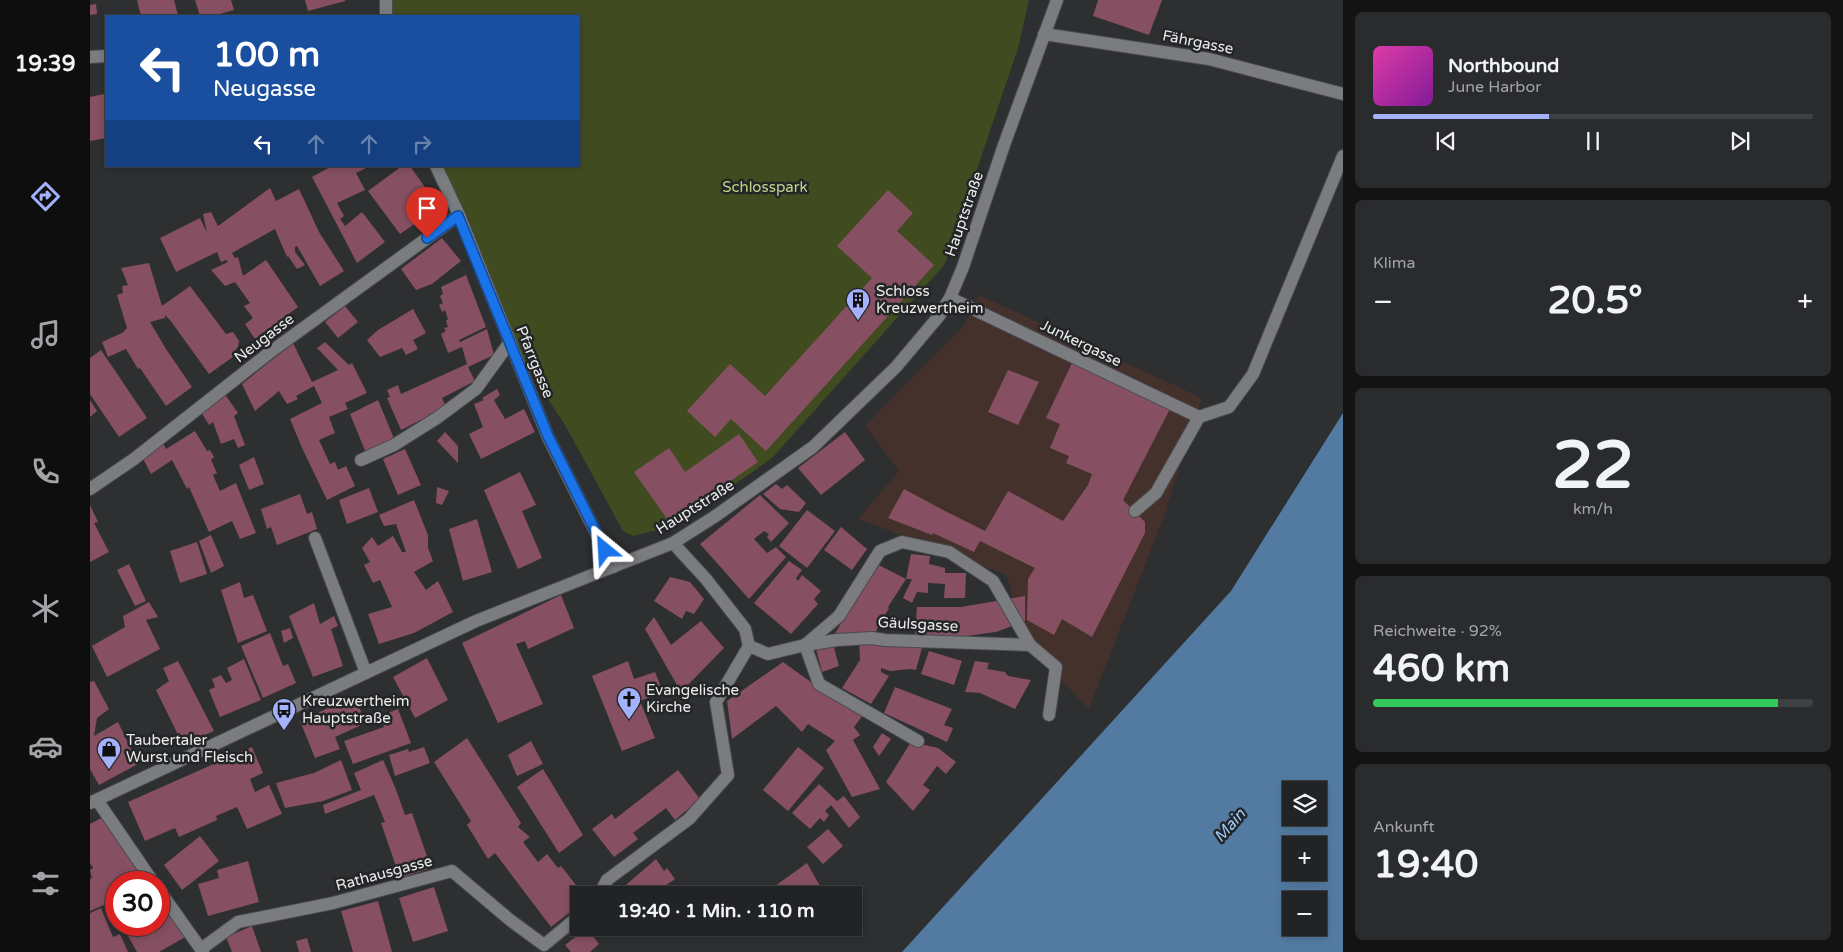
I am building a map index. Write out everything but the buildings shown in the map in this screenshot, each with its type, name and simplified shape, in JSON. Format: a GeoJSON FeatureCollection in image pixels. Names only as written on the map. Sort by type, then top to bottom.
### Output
{"type":"FeatureCollection","features":[{"type":"Feature","properties":{"kind":"street"},"geometry":{"type":"LineString","coordinates":[[386,0],[386,15]]}},
{"type":"Feature","properties":{"kind":"street","name":"Hauptstraße"},"geometry":{"type":"LineString","coordinates":[[94,801],[476,621],[673,543],[714,517],[813,447],[896,367],[938,316],[950,298],[963,267],[1057,0]]}},
{"type":"Feature","properties":{"kind":"street","name":"Fährgasse"},"geometry":{"type":"LineString","coordinates":[[1044,34],[1209,59],[1343,94]]}},
{"type":"Feature","properties":{"kind":"street"},"geometry":{"type":"LineString","coordinates":[[90,57],[105,56]]}},
{"type":"Feature","properties":{"kind":"street"},"geometry":{"type":"LineString","coordinates":[[1135,512],[1156,494],[1199,417],[1229,407],[1253,374],[1343,156]]}},
{"type":"Feature","properties":{"kind":"street","name":"Pfarrgasse"},"geometry":{"type":"LineString","coordinates":[[436,167],[548,436],[613,566]]}},
{"type":"Feature","properties":{"kind":"street","name":"Neugasse"},"geometry":{"type":"LineString","coordinates":[[90,489],[134,459],[269,353],[458,216]]}},
{"type":"Feature","properties":{"kind":"street","name":"Junkergasse"},"geometry":{"type":"LineString","coordinates":[[950,298],[1199,417]]}},
{"type":"Feature","properties":{"kind":"street"},"geometry":{"type":"LineString","coordinates":[[361,460],[401,440],[437,418],[476,389],[510,342]]}},
{"type":"Feature","properties":{"kind":"street"},"geometry":{"type":"LineString","coordinates":[[315,538],[366,673]]}},
{"type":"Feature","properties":{"kind":"street","name":"Gäulsgasse"},"geometry":{"type":"LineString","coordinates":[[805,645],[839,616],[880,551],[902,542],[949,552],[993,581],[1030,645],[1056,667],[1049,715]]}},
{"type":"Feature","properties":{"kind":"street"},"geometry":{"type":"LineString","coordinates":[[604,886],[607,880],[689,819],[728,775],[716,702],[749,646],[745,628],[706,579],[673,543]]}},
{"type":"Feature","properties":{"kind":"street","name":"Gäulsgasse"},"geometry":{"type":"LineString","coordinates":[[749,646],[768,654],[805,645],[872,638],[1030,645]]}},
{"type":"Feature","properties":{"kind":"street"},"geometry":{"type":"LineString","coordinates":[[805,645],[819,684],[918,741]]}},
{"type":"Feature","properties":{"kind":"street"},"geometry":{"type":"LineString","coordinates":[[94,801],[145,871]]}},
{"type":"Feature","properties":{"kind":"street","name":"Rathausgasse"},"geometry":{"type":"LineString","coordinates":[[202,951],[238,922],[333,903],[452,871],[510,920],[544,945],[570,923]]}},
{"type":"Feature","properties":{"kind":"street"},"geometry":{"type":"LineString","coordinates":[[170,906],[202,951]]}},
{"type":"Feature","properties":{"kind":"shaded area"},"geometry":{"type":"Polygon","coordinates":[[[979,295],[1202,398],[1163,519],[1089,709],[1023,641],[1007,575],[858,519],[899,471],[865,426],[965,324],[979,295]]]}},
{"type":"Feature","properties":{"kind":"green space","name":"Schlosspark"},"geometry":{"type":"Polygon","coordinates":[[[386,0],[1029,0],[1018,48],[945,264],[774,456],[669,527],[633,536],[623,531],[565,425],[510,342],[436,167],[580,167],[580,15],[386,15],[386,0]]]}},
{"type":"Feature","properties":{"kind":"water","name":"Main"},"geometry":{"type":"Polygon","coordinates":[[[1343,413],[1343,952],[902,952],[1231,591],[1343,413]]]}},
{"type":"Feature","properties":{"kind":"place","name":"Schloss Kreuzwertheim"},"geometry":{"type":"Point","coordinates":[858,321]}},
{"type":"Feature","properties":{"kind":"place","name":"Evangelische Kirche"},"geometry":{"type":"Point","coordinates":[629,720]}},
{"type":"Feature","properties":{"kind":"place","name":"Kreuzwertheim Hauptstraße"},"geometry":{"type":"Point","coordinates":[284,731]}},
{"type":"Feature","properties":{"kind":"place","name":"Taubertaler Wurst und Fleisch"},"geometry":{"type":"Point","coordinates":[109,770]}},
{"type":"Feature","properties":{"kind":"route"},"geometry":{"type":"LineString","coordinates":[[427,238],[458,216],[548,436],[605,550]]}}]}
